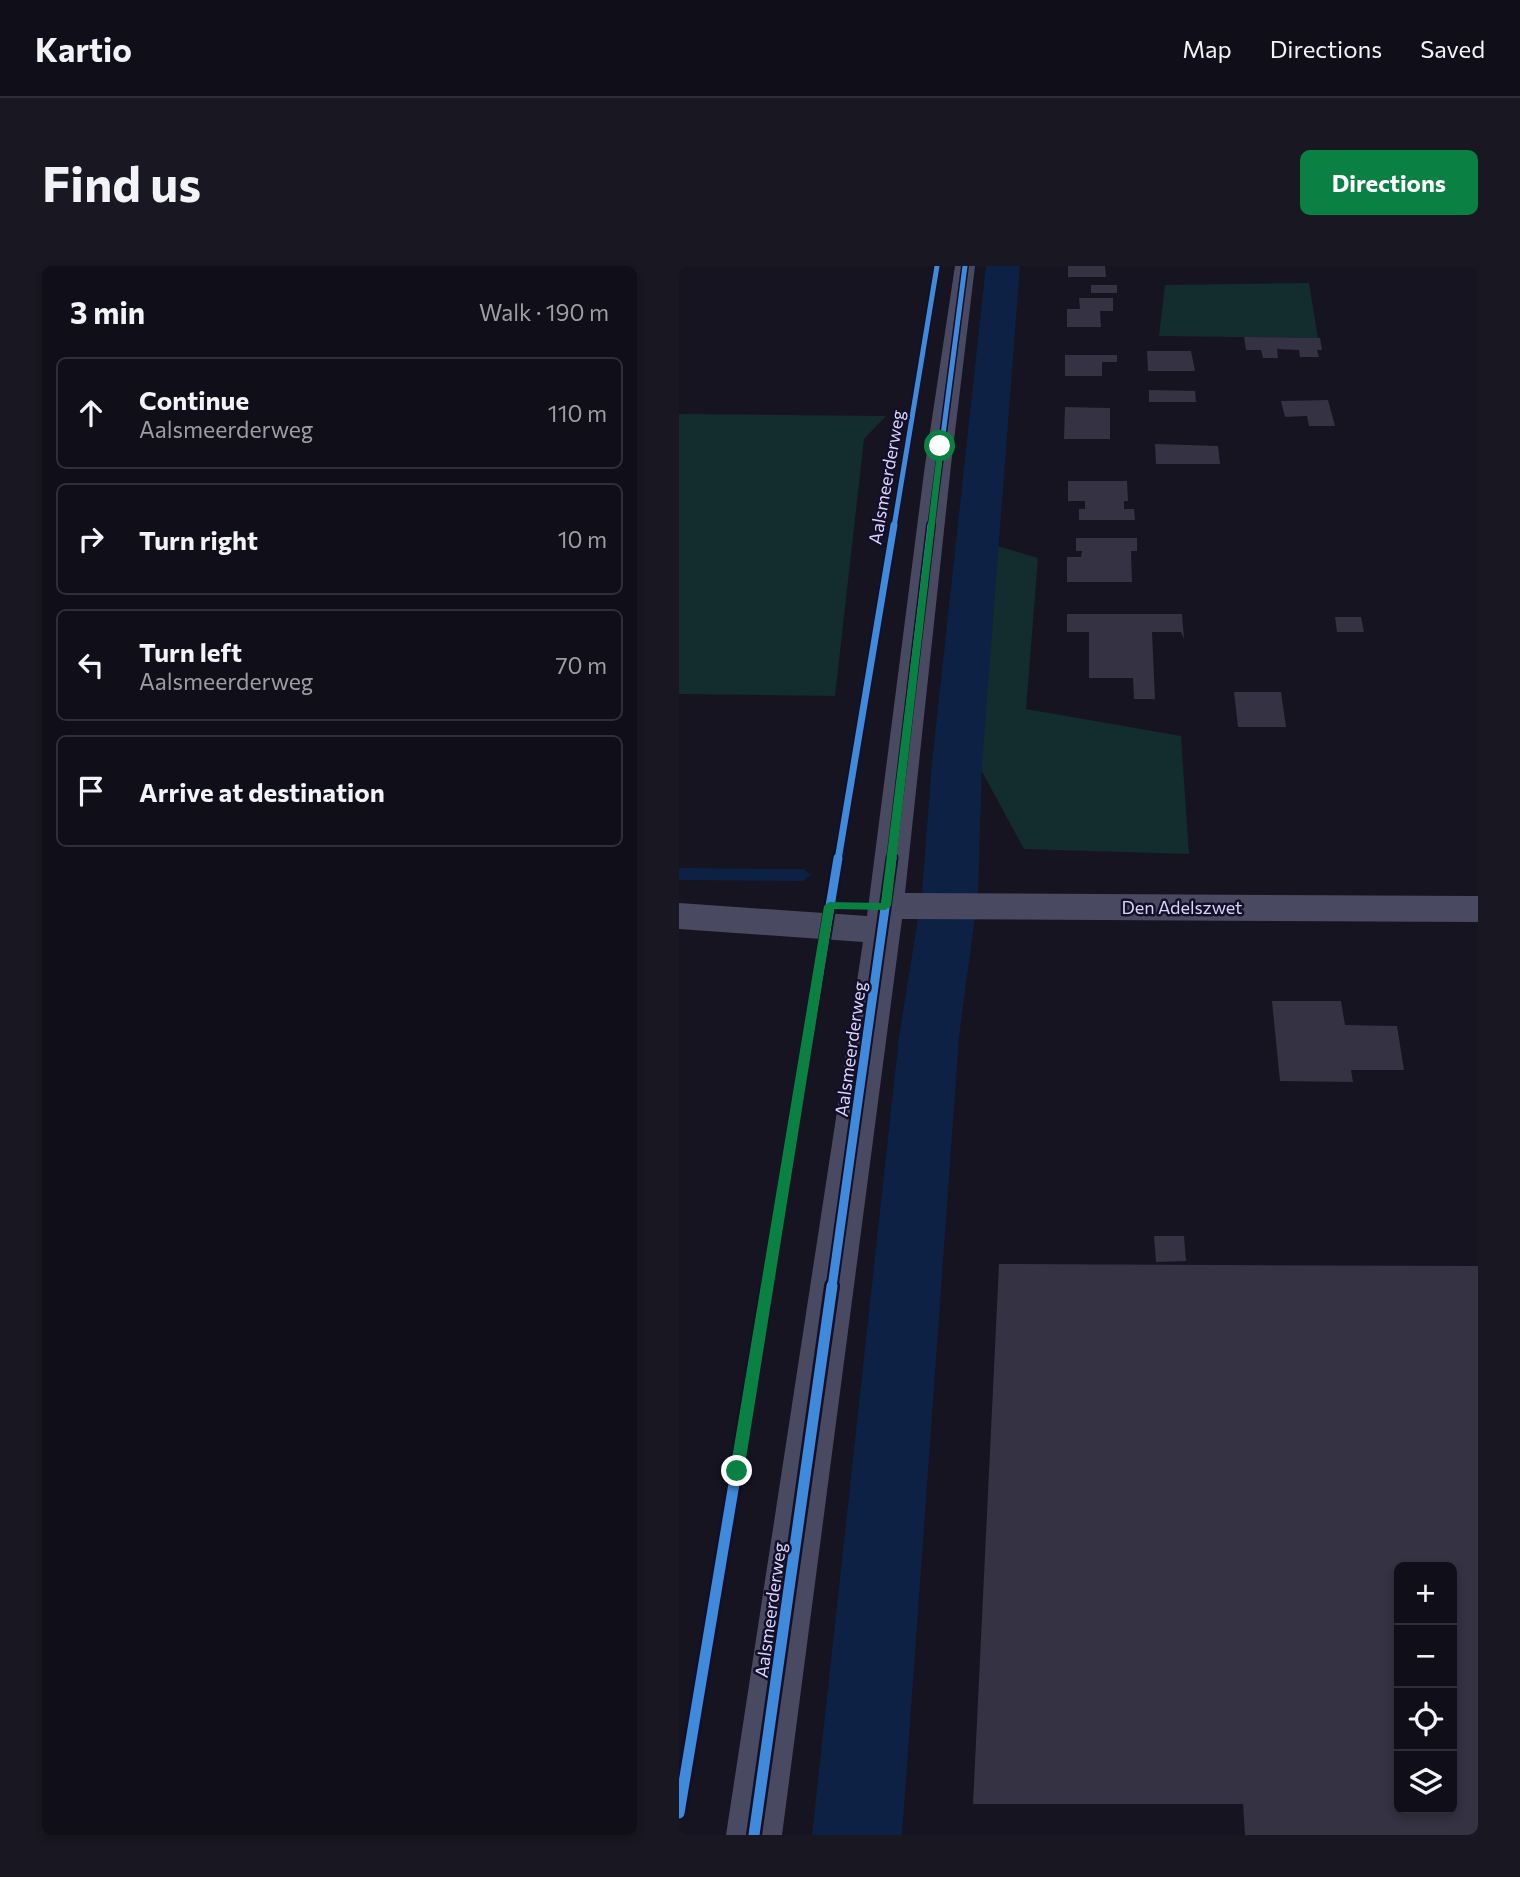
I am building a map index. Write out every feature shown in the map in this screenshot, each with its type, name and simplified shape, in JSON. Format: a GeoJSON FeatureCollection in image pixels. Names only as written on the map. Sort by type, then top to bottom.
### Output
{"type":"FeatureCollection","features":[{"type":"Feature","properties":{"kind":"street","name":"Aalsmeerderweg"},"geometry":{"type":"LineString","coordinates":[[754,1835],[884,918],[936,477],[965,266]]}},
{"type":"Feature","properties":{"kind":"street","name":"Den Adelszwet"},"geometry":{"type":"LineString","coordinates":[[679,916],[884,918],[935,906],[1478,909]]}},
{"type":"Feature","properties":{"kind":"green space"},"geometry":{"type":"Polygon","coordinates":[[[1309,283],[1318,338],[1159,336],[1165,285],[1309,283]]]}},
{"type":"Feature","properties":{"kind":"green space"},"geometry":{"type":"Polygon","coordinates":[[[679,414],[886,416],[864,439],[835,696],[679,694],[679,414]]]}},
{"type":"Feature","properties":{"kind":"green space"},"geometry":{"type":"Polygon","coordinates":[[[994,545],[1038,558],[1026,709],[1181,736],[1189,854],[1024,849],[973,755],[994,545]]]}},
{"type":"Feature","properties":{"kind":"building"},"geometry":{"type":"Polygon","coordinates":[[[1068,266],[1105,266],[1106,277],[1068,277],[1068,266]]]}},
{"type":"Feature","properties":{"kind":"building"},"geometry":{"type":"Polygon","coordinates":[[[1091,285],[1117,285],[1117,293],[1091,293],[1091,285]]]}},
{"type":"Feature","properties":{"kind":"building"},"geometry":{"type":"Polygon","coordinates":[[[1079,298],[1113,298],[1113,311],[1100,311],[1101,327],[1067,327],[1067,309],[1080,309],[1079,298]]]}},
{"type":"Feature","properties":{"kind":"building"},"geometry":{"type":"Polygon","coordinates":[[[1244,337],[1320,338],[1322,350],[1317,350],[1319,357],[1300,357],[1299,350],[1277,349],[1278,358],[1263,358],[1261,350],[1246,350],[1244,337]]]}},
{"type":"Feature","properties":{"kind":"building"},"geometry":{"type":"Polygon","coordinates":[[[1147,351],[1191,351],[1195,371],[1148,371],[1147,351]]]}},
{"type":"Feature","properties":{"kind":"building"},"geometry":{"type":"Polygon","coordinates":[[[1065,355],[1117,355],[1117,362],[1102,362],[1102,376],[1065,376],[1065,355]]]}},
{"type":"Feature","properties":{"kind":"building"},"geometry":{"type":"Polygon","coordinates":[[[1149,390],[1195,391],[1196,402],[1149,402],[1149,390]]]}},
{"type":"Feature","properties":{"kind":"building"},"geometry":{"type":"Polygon","coordinates":[[[1328,400],[1335,426],[1309,426],[1307,416],[1285,417],[1281,401],[1328,400]]]}},
{"type":"Feature","properties":{"kind":"building"},"geometry":{"type":"Polygon","coordinates":[[[1065,407],[1110,408],[1110,439],[1064,439],[1065,407]]]}},
{"type":"Feature","properties":{"kind":"building"},"geometry":{"type":"Polygon","coordinates":[[[1155,444],[1218,446],[1220,464],[1156,464],[1155,444]]]}},
{"type":"Feature","properties":{"kind":"building"},"geometry":{"type":"Polygon","coordinates":[[[1068,481],[1127,481],[1128,501],[1124,501],[1124,509],[1134,509],[1135,520],[1079,520],[1079,509],[1085,509],[1085,501],[1068,501],[1068,481]]]}},
{"type":"Feature","properties":{"kind":"building"},"geometry":{"type":"Polygon","coordinates":[[[1076,538],[1137,538],[1137,551],[1131,551],[1132,582],[1067,582],[1067,557],[1081,557],[1082,551],[1076,551],[1076,538]]]}},
{"type":"Feature","properties":{"kind":"building"},"geometry":{"type":"Polygon","coordinates":[[[1067,614],[1182,614],[1184,639],[1181,632],[1152,632],[1155,699],[1134,699],[1133,678],[1089,678],[1089,632],[1067,632],[1067,614]]]}},
{"type":"Feature","properties":{"kind":"building"},"geometry":{"type":"Polygon","coordinates":[[[1335,617],[1361,617],[1364,632],[1337,632],[1335,617]]]}},
{"type":"Feature","properties":{"kind":"building"},"geometry":{"type":"Polygon","coordinates":[[[1234,692],[1281,692],[1286,727],[1238,727],[1234,692]]]}},
{"type":"Feature","properties":{"kind":"building"},"geometry":{"type":"Polygon","coordinates":[[[1272,1001],[1341,1001],[1345,1025],[1397,1026],[1404,1070],[1351,1070],[1353,1082],[1280,1081],[1272,1001]]]}},
{"type":"Feature","properties":{"kind":"building"},"geometry":{"type":"Polygon","coordinates":[[[1154,1236],[1184,1236],[1186,1261],[1156,1262],[1154,1236]]]}},
{"type":"Feature","properties":{"kind":"building"},"geometry":{"type":"Polygon","coordinates":[[[999,1264],[1478,1266],[1478,1835],[1245,1835],[1243,1804],[973,1804],[999,1264]]]}},
{"type":"Feature","properties":{"kind":"waterway"},"geometry":{"type":"LineString","coordinates":[[857,1835],[929,1037],[950,893],[957,763],[1003,266]]}},
{"type":"Feature","properties":{"kind":"waterway"},"geometry":{"type":"LineString","coordinates":[[679,874],[803,875]]}},
{"type":"Feature","properties":{"kind":"cycle path"},"geometry":{"type":"LineString","coordinates":[[679,1813],[937,266]]}},
{"type":"Feature","properties":{"kind":"cycle path"},"geometry":{"type":"LineString","coordinates":[[754,1835],[883,930],[938,465],[965,266]]}},
{"type":"Feature","properties":{"kind":"route"},"geometry":{"type":"LineString","coordinates":[[737,1471],[829,906],[885,906],[940,446]]}}]}
